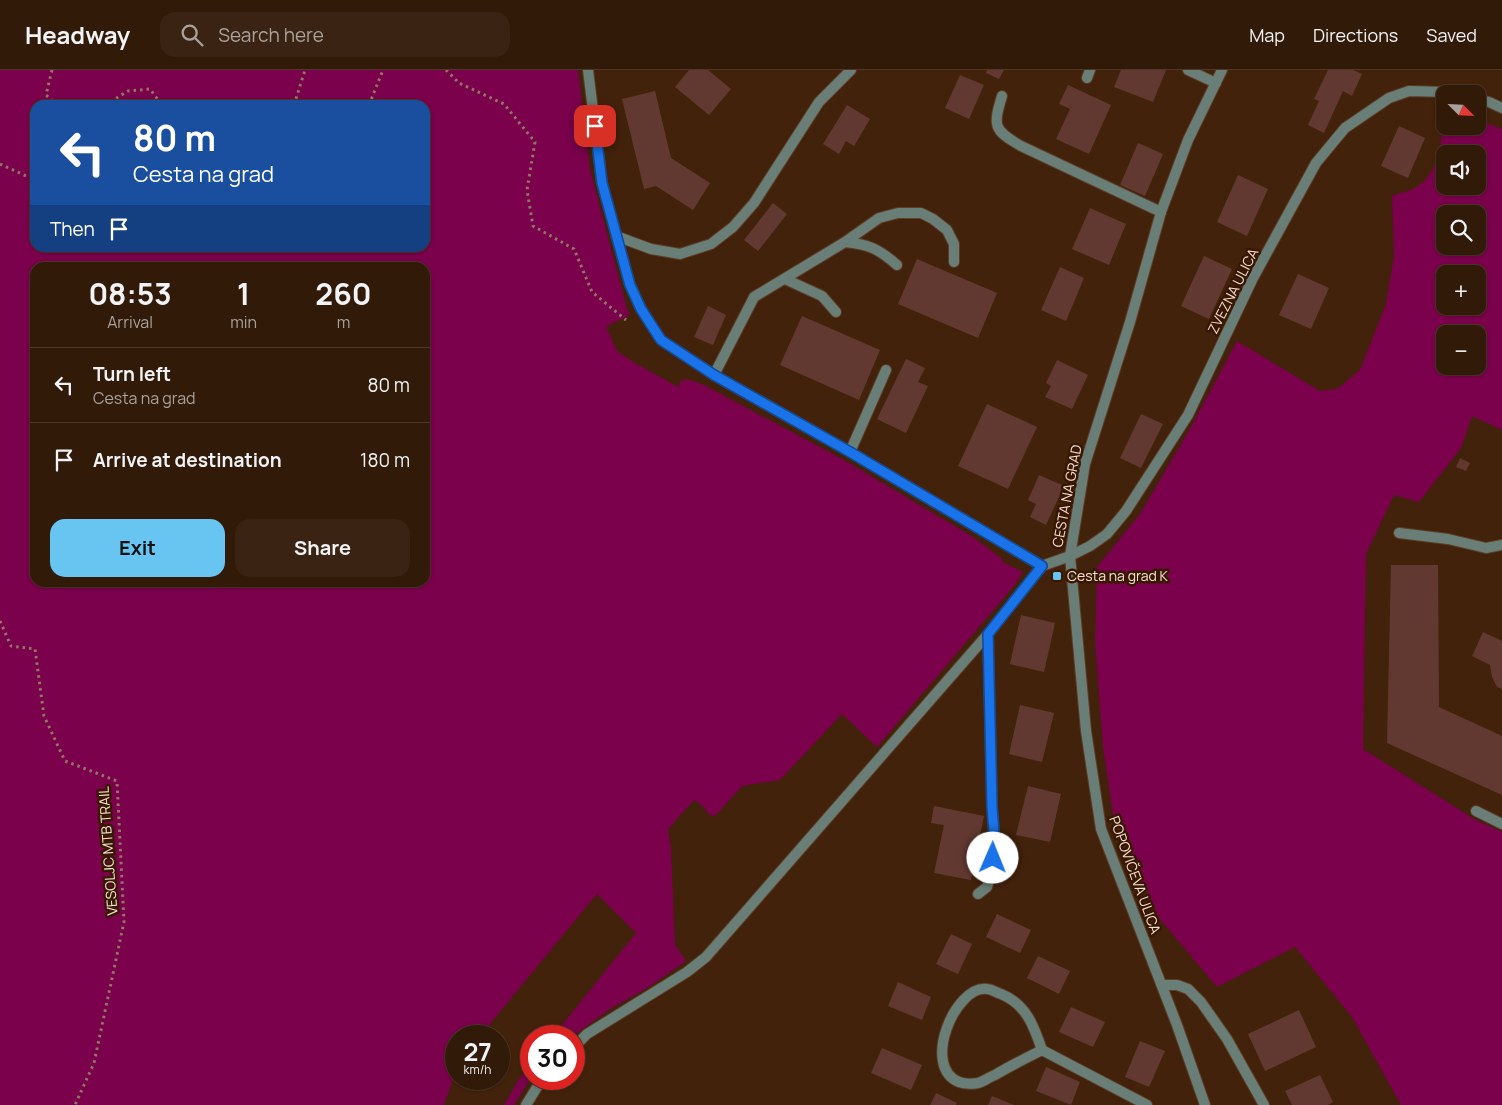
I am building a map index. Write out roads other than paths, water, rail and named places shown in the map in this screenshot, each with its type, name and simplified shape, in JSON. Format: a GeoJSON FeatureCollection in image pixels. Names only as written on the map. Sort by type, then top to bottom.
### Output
{"type":"FeatureCollection","features":[{"type":"Feature","properties":{"kind":"street"},"geometry":{"type":"LineString","coordinates":[[585,1036],[687,972],[706,957],[988,634],[1042,566],[850,452],[714,375],[661,340],[641,309],[630,285],[616,236],[602,183],[588,70]]}},
{"type":"Feature","properties":{"kind":"street"},"geometry":{"type":"LineString","coordinates":[[616,236],[651,249],[680,254],[711,244],[733,227],[754,203],[819,102],[851,70]]}},
{"type":"Feature","properties":{"kind":"street"},"geometry":{"type":"LineString","coordinates":[[1188,70],[1216,83]]}},
{"type":"Feature","properties":{"kind":"street","name":"CESTA NA GRAD"},"geometry":{"type":"LineString","coordinates":[[1042,566],[1070,556],[1085,464],[1130,322],[1161,212],[1188,140],[1222,70]]}},
{"type":"Feature","properties":{"kind":"street","name":"ZVEZNA ULICA"},"geometry":{"type":"LineString","coordinates":[[1070,556],[1090,546],[1107,534],[1126,511],[1188,415],[1253,278],[1316,163],[1345,128],[1389,98],[1409,91],[1436,92]]}},
{"type":"Feature","properties":{"kind":"street"},"geometry":{"type":"LineString","coordinates":[[1002,96],[996,124],[1003,136],[1161,212]]}},
{"type":"Feature","properties":{"kind":"street"},"geometry":{"type":"LineString","coordinates":[[1486,102],[1502,108]]}},
{"type":"Feature","properties":{"kind":"street"},"geometry":{"type":"LineString","coordinates":[[714,375],[754,297],[845,242],[879,218],[898,213],[921,213],[933,218],[947,230],[954,244],[954,262]]}},
{"type":"Feature","properties":{"kind":"street"},"geometry":{"type":"LineString","coordinates":[[845,242],[863,243],[876,249],[897,265]]}},
{"type":"Feature","properties":{"kind":"street"},"geometry":{"type":"LineString","coordinates":[[785,279],[822,296],[836,312]]}},
{"type":"Feature","properties":{"kind":"street"},"geometry":{"type":"LineString","coordinates":[[850,452],[886,370]]}},
{"type":"Feature","properties":{"kind":"street"},"geometry":{"type":"LineString","coordinates":[[1399,533],[1448,539],[1486,548],[1502,545]]}},
{"type":"Feature","properties":{"kind":"street","name":"POPOVIČEVA ULICA"},"geometry":{"type":"LineString","coordinates":[[1070,556],[1086,730],[1101,829],[1162,985],[1205,1105]]}},
{"type":"Feature","properties":{"kind":"street"},"geometry":{"type":"LineString","coordinates":[[978,894],[987,886],[992,872],[995,845],[992,807],[988,634]]}},
{"type":"Feature","properties":{"kind":"street"},"geometry":{"type":"LineString","coordinates":[[1476,811],[1502,824]]}},
{"type":"Feature","properties":{"kind":"street"},"geometry":{"type":"LineString","coordinates":[[1162,985],[1177,985],[1188,989],[1201,1002],[1227,1038],[1264,1105]]}},
{"type":"Feature","properties":{"kind":"street"},"geometry":{"type":"LineString","coordinates":[[1042,1050],[977,1083],[964,1083],[951,1078],[944,1068],[942,1047],[946,1028],[958,1005],[973,992],[986,989],[1008,997],[1023,1009],[1035,1030],[1042,1050],[1146,1105]]}},
{"type":"Feature","properties":{"kind":"street"},"geometry":{"type":"LineString","coordinates":[[526,1105],[535,1090]]}},
{"type":"Feature","properties":{"kind":"place","name":"Cesta na grad K"},"geometry":{"type":"Point","coordinates":[1057,576]}}]}
